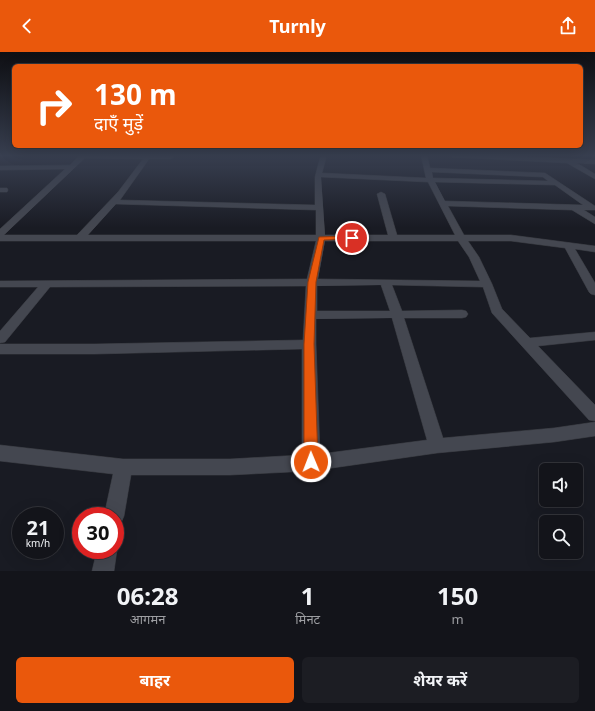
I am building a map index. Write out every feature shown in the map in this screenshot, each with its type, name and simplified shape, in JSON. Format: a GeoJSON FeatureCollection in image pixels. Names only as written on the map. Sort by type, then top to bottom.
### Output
{"type":"FeatureCollection","features":[{"type":"Feature","properties":{"kind":"street"},"geometry":{"type":"LineString","coordinates":[[0,234],[58,179]]}},
{"type":"Feature","properties":{"kind":"street"},"geometry":{"type":"LineString","coordinates":[[79,239],[121,194],[131,179]]}},
{"type":"Feature","properties":{"kind":"street"},"geometry":{"type":"LineString","coordinates":[[311,462],[309,344],[312,282],[321,238],[319,179]]}},
{"type":"Feature","properties":{"kind":"street"},"geometry":{"type":"LineString","coordinates":[[430,179],[461,238],[474,257],[488,284],[496,310],[595,415]]}},
{"type":"Feature","properties":{"kind":"street"},"geometry":{"type":"LineString","coordinates":[[496,179],[556,183]]}},
{"type":"Feature","properties":{"kind":"street"},"geometry":{"type":"LineString","coordinates":[[551,179],[594,208]]}},
{"type":"Feature","properties":{"kind":"street"},"geometry":{"type":"LineString","coordinates":[[381,194],[393,238]]}},
{"type":"Feature","properties":{"kind":"street"},"geometry":{"type":"LineString","coordinates":[[113,202],[319,208]]}},
{"type":"Feature","properties":{"kind":"street"},"geometry":{"type":"LineString","coordinates":[[442,203],[594,208]]}},
{"type":"Feature","properties":{"kind":"street"},"geometry":{"type":"LineString","coordinates":[[575,208],[595,221]]}},
{"type":"Feature","properties":{"kind":"street"},"geometry":{"type":"LineString","coordinates":[[0,238],[521,239],[595,249]]}},
{"type":"Feature","properties":{"kind":"street"},"geometry":{"type":"LineString","coordinates":[[568,245],[595,292]]}},
{"type":"Feature","properties":{"kind":"street"},"geometry":{"type":"LineString","coordinates":[[0,284],[46,285],[384,282],[488,284]]}},
{"type":"Feature","properties":{"kind":"street"},"geometry":{"type":"LineString","coordinates":[[384,282],[397,314],[437,446]]}},
{"type":"Feature","properties":{"kind":"street"},"geometry":{"type":"LineString","coordinates":[[0,339],[46,285]]}},
{"type":"Feature","properties":{"kind":"street"},"geometry":{"type":"LineString","coordinates":[[311,316],[462,314]]}},
{"type":"Feature","properties":{"kind":"street"},"geometry":{"type":"LineString","coordinates":[[528,344],[595,336]]}},
{"type":"Feature","properties":{"kind":"street"},"geometry":{"type":"LineString","coordinates":[[0,349],[95,349],[309,344]]}},
{"type":"Feature","properties":{"kind":"street"},"geometry":{"type":"LineString","coordinates":[[0,453],[123,467],[230,467],[311,462],[437,446],[554,435],[595,429]]}},
{"type":"Feature","properties":{"kind":"street"},"geometry":{"type":"LineString","coordinates":[[116,507],[123,467]]}},
{"type":"Feature","properties":{"kind":"street"},"geometry":{"type":"LineString","coordinates":[[103,571],[105,559]]}},
{"type":"Feature","properties":{"kind":"route"},"geometry":{"type":"LineString","coordinates":[[311,462],[309,344],[312,282],[321,238],[352,238]]}}]}
